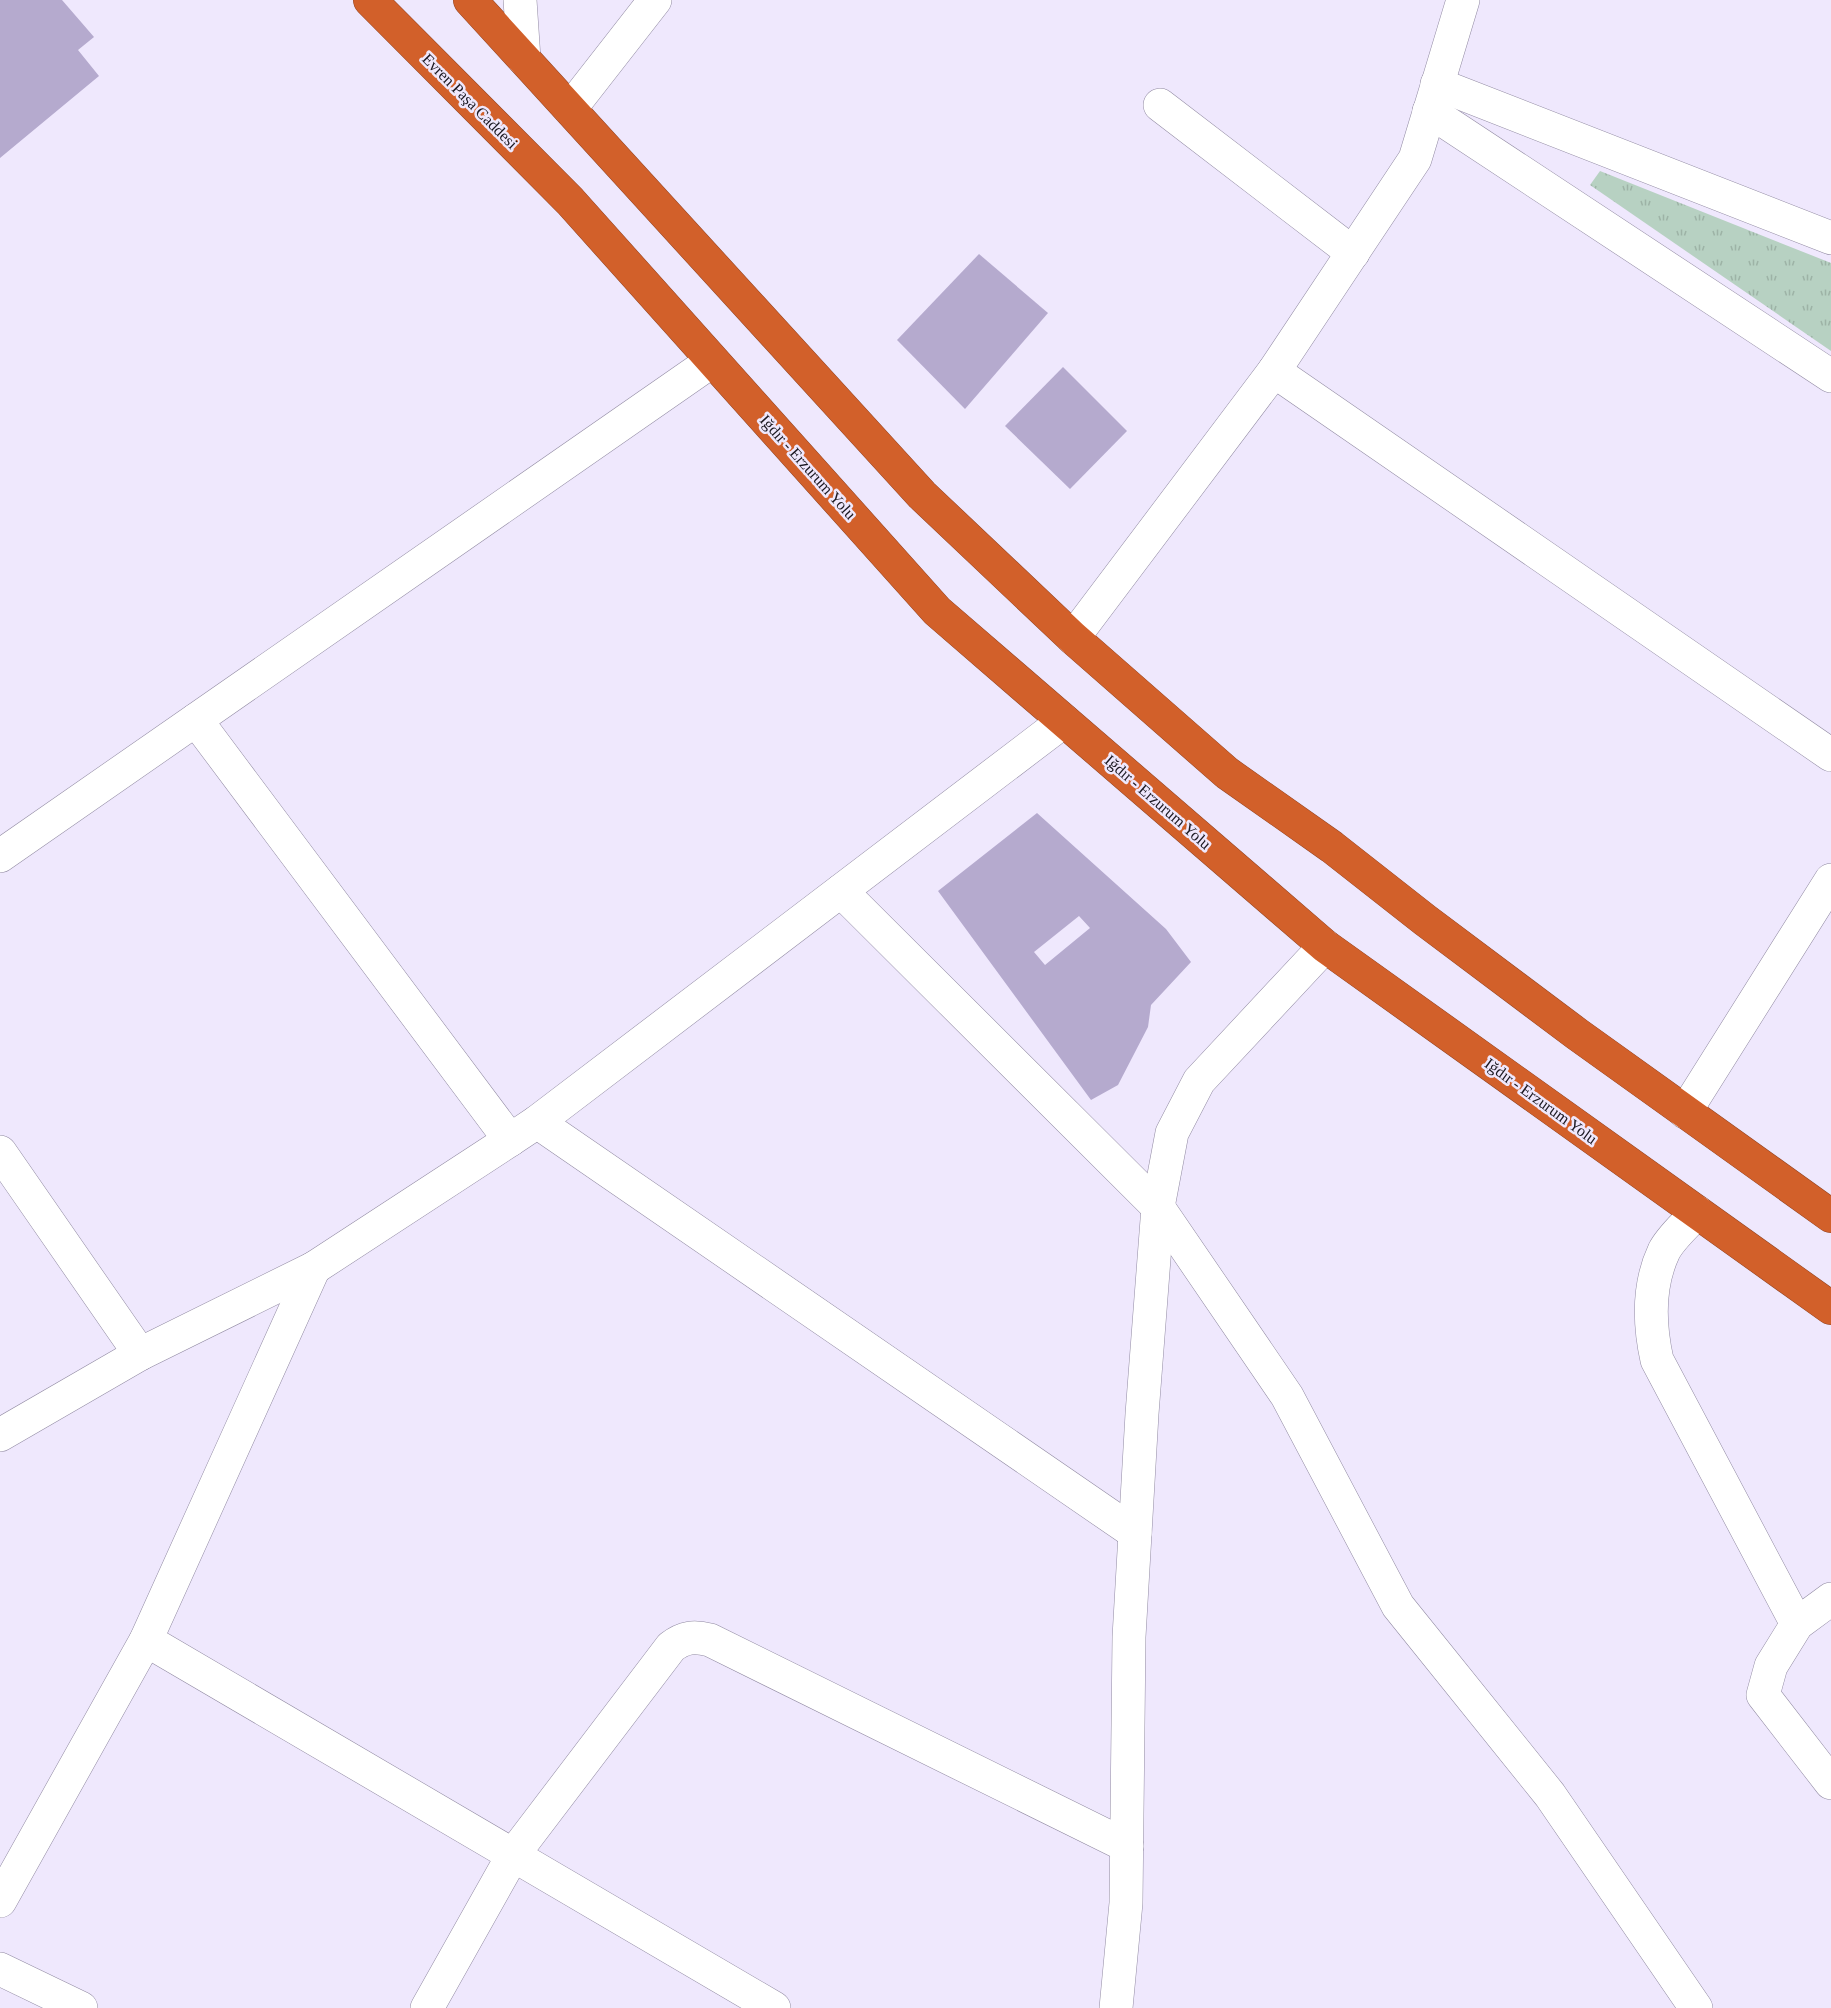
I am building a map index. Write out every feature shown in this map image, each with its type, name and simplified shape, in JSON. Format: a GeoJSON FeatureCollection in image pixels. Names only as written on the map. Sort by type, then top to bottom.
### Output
{"type":"FeatureCollection","features":[{"type":"Feature","properties":{"kind":"highway","name":"Evren Paşa Caddesi"},"geometry":{"type":"LineString","coordinates":[[370,0],[570,201]]}},
{"type":"Feature","properties":{"kind":"highway"},"geometry":{"type":"LineString","coordinates":[[470,0],[922,495],[1073,638],[1227,773],[1332,847],[1435,927],[1685,1112],[1831,1216]]}},
{"type":"Feature","properties":{"kind":"highway","name":"Iğdır - Erzurum Yolu"},"geometry":{"type":"LineString","coordinates":[[570,201],[937,611],[1324,946],[1831,1308]]}},
{"type":"Feature","properties":{"kind":"street"},"geometry":{"type":"LineString","coordinates":[[520,0],[524,59]]}},
{"type":"Feature","properties":{"kind":"street"},"geometry":{"type":"LineString","coordinates":[[570,110],[655,0]]}},
{"type":"Feature","properties":{"kind":"street"},"geometry":{"type":"LineString","coordinates":[[1073,638],[1274,371],[1415,159],[1463,0]]}},
{"type":"Feature","properties":{"kind":"street"},"geometry":{"type":"LineString","coordinates":[[1433,98],[1831,238]]}},
{"type":"Feature","properties":{"kind":"street"},"geometry":{"type":"LineString","coordinates":[[1433,98],[1831,376]]}},
{"type":"Feature","properties":{"kind":"street"},"geometry":{"type":"LineString","coordinates":[[1160,105],[1353,253]]}},
{"type":"Feature","properties":{"kind":"street"},"geometry":{"type":"LineString","coordinates":[[0,856],[712,361]]}},
{"type":"Feature","properties":{"kind":"street"},"geometry":{"type":"LineString","coordinates":[[1274,371],[1831,755]]}},
{"type":"Feature","properties":{"kind":"street"},"geometry":{"type":"LineString","coordinates":[[196,720],[510,1140]]}},
{"type":"Feature","properties":{"kind":"street"},"geometry":{"type":"LineString","coordinates":[[0,1435],[140,1354],[314,1268],[537,1122],[1064,721]]}},
{"type":"Feature","properties":{"kind":"street"},"geometry":{"type":"LineString","coordinates":[[1685,1112],[1831,880]]}},
{"type":"Feature","properties":{"kind":"street"},"geometry":{"type":"LineString","coordinates":[[841,891],[1158,1207],[1287,1396],[1398,1606],[1550,1796],[1696,2008]]}},
{"type":"Feature","properties":{"kind":"street"},"geometry":{"type":"LineString","coordinates":[[1116,2008],[1126,1903],[1129,1636],[1135,1533],[1158,1207],[1172,1134],[1199,1081],[1324,946]]}},
{"type":"Feature","properties":{"kind":"street"},"geometry":{"type":"LineString","coordinates":[[537,1122],[1135,1533]]}},
{"type":"Feature","properties":{"kind":"street"},"geometry":{"type":"LineString","coordinates":[[0,1152],[140,1354]]}},
{"type":"Feature","properties":{"kind":"street"},"geometry":{"type":"LineString","coordinates":[[1697,1212],[1665,1250],[1656,1273],[1651,1319],[1657,1360],[1797,1624]]}},
{"type":"Feature","properties":{"kind":"street"},"geometry":{"type":"LineString","coordinates":[[0,1900],[146,1640],[314,1268]]}},
{"type":"Feature","properties":{"kind":"street"},"geometry":{"type":"LineString","coordinates":[[1831,1599],[1797,1624],[1771,1666],[1763,1695],[1831,1783]]}},
{"type":"Feature","properties":{"kind":"street"},"geometry":{"type":"LineString","coordinates":[[427,2008],[513,1855],[671,1647],[687,1638],[698,1637],[710,1640],[1127,1846]]}},
{"type":"Feature","properties":{"kind":"street"},"geometry":{"type":"LineString","coordinates":[[146,1640],[774,2008]]}},
{"type":"Feature","properties":{"kind":"street"},"geometry":{"type":"LineString","coordinates":[[0,1969],[81,2008]]}},
{"type":"Feature","properties":{"kind":"green space"},"geometry":{"type":"Polygon","coordinates":[[[1600,171],[1831,263],[1831,351],[1590,185],[1600,171]]]}},
{"type":"Feature","properties":{"kind":"building"},"geometry":{"type":"Polygon","coordinates":[[[0,0],[62,0],[94,37],[78,50],[99,76],[0,158],[0,0]]]}},
{"type":"Feature","properties":{"kind":"building"},"geometry":{"type":"Polygon","coordinates":[[[979,254],[1048,313],[965,409],[897,340],[979,254]]]}},
{"type":"Feature","properties":{"kind":"building"},"geometry":{"type":"Polygon","coordinates":[[[1063,367],[1127,431],[1070,489],[1005,426],[1063,367]]]}},
{"type":"Feature","properties":{"kind":"building"},"geometry":{"type":"Polygon","coordinates":[[[1037,813],[1166,929],[1191,962],[1151,1005],[1148,1027],[1118,1085],[1091,1100],[938,891],[1037,813]],[[1079,916],[1034,952],[1045,965],[1090,928],[1079,916]]]}}]}
